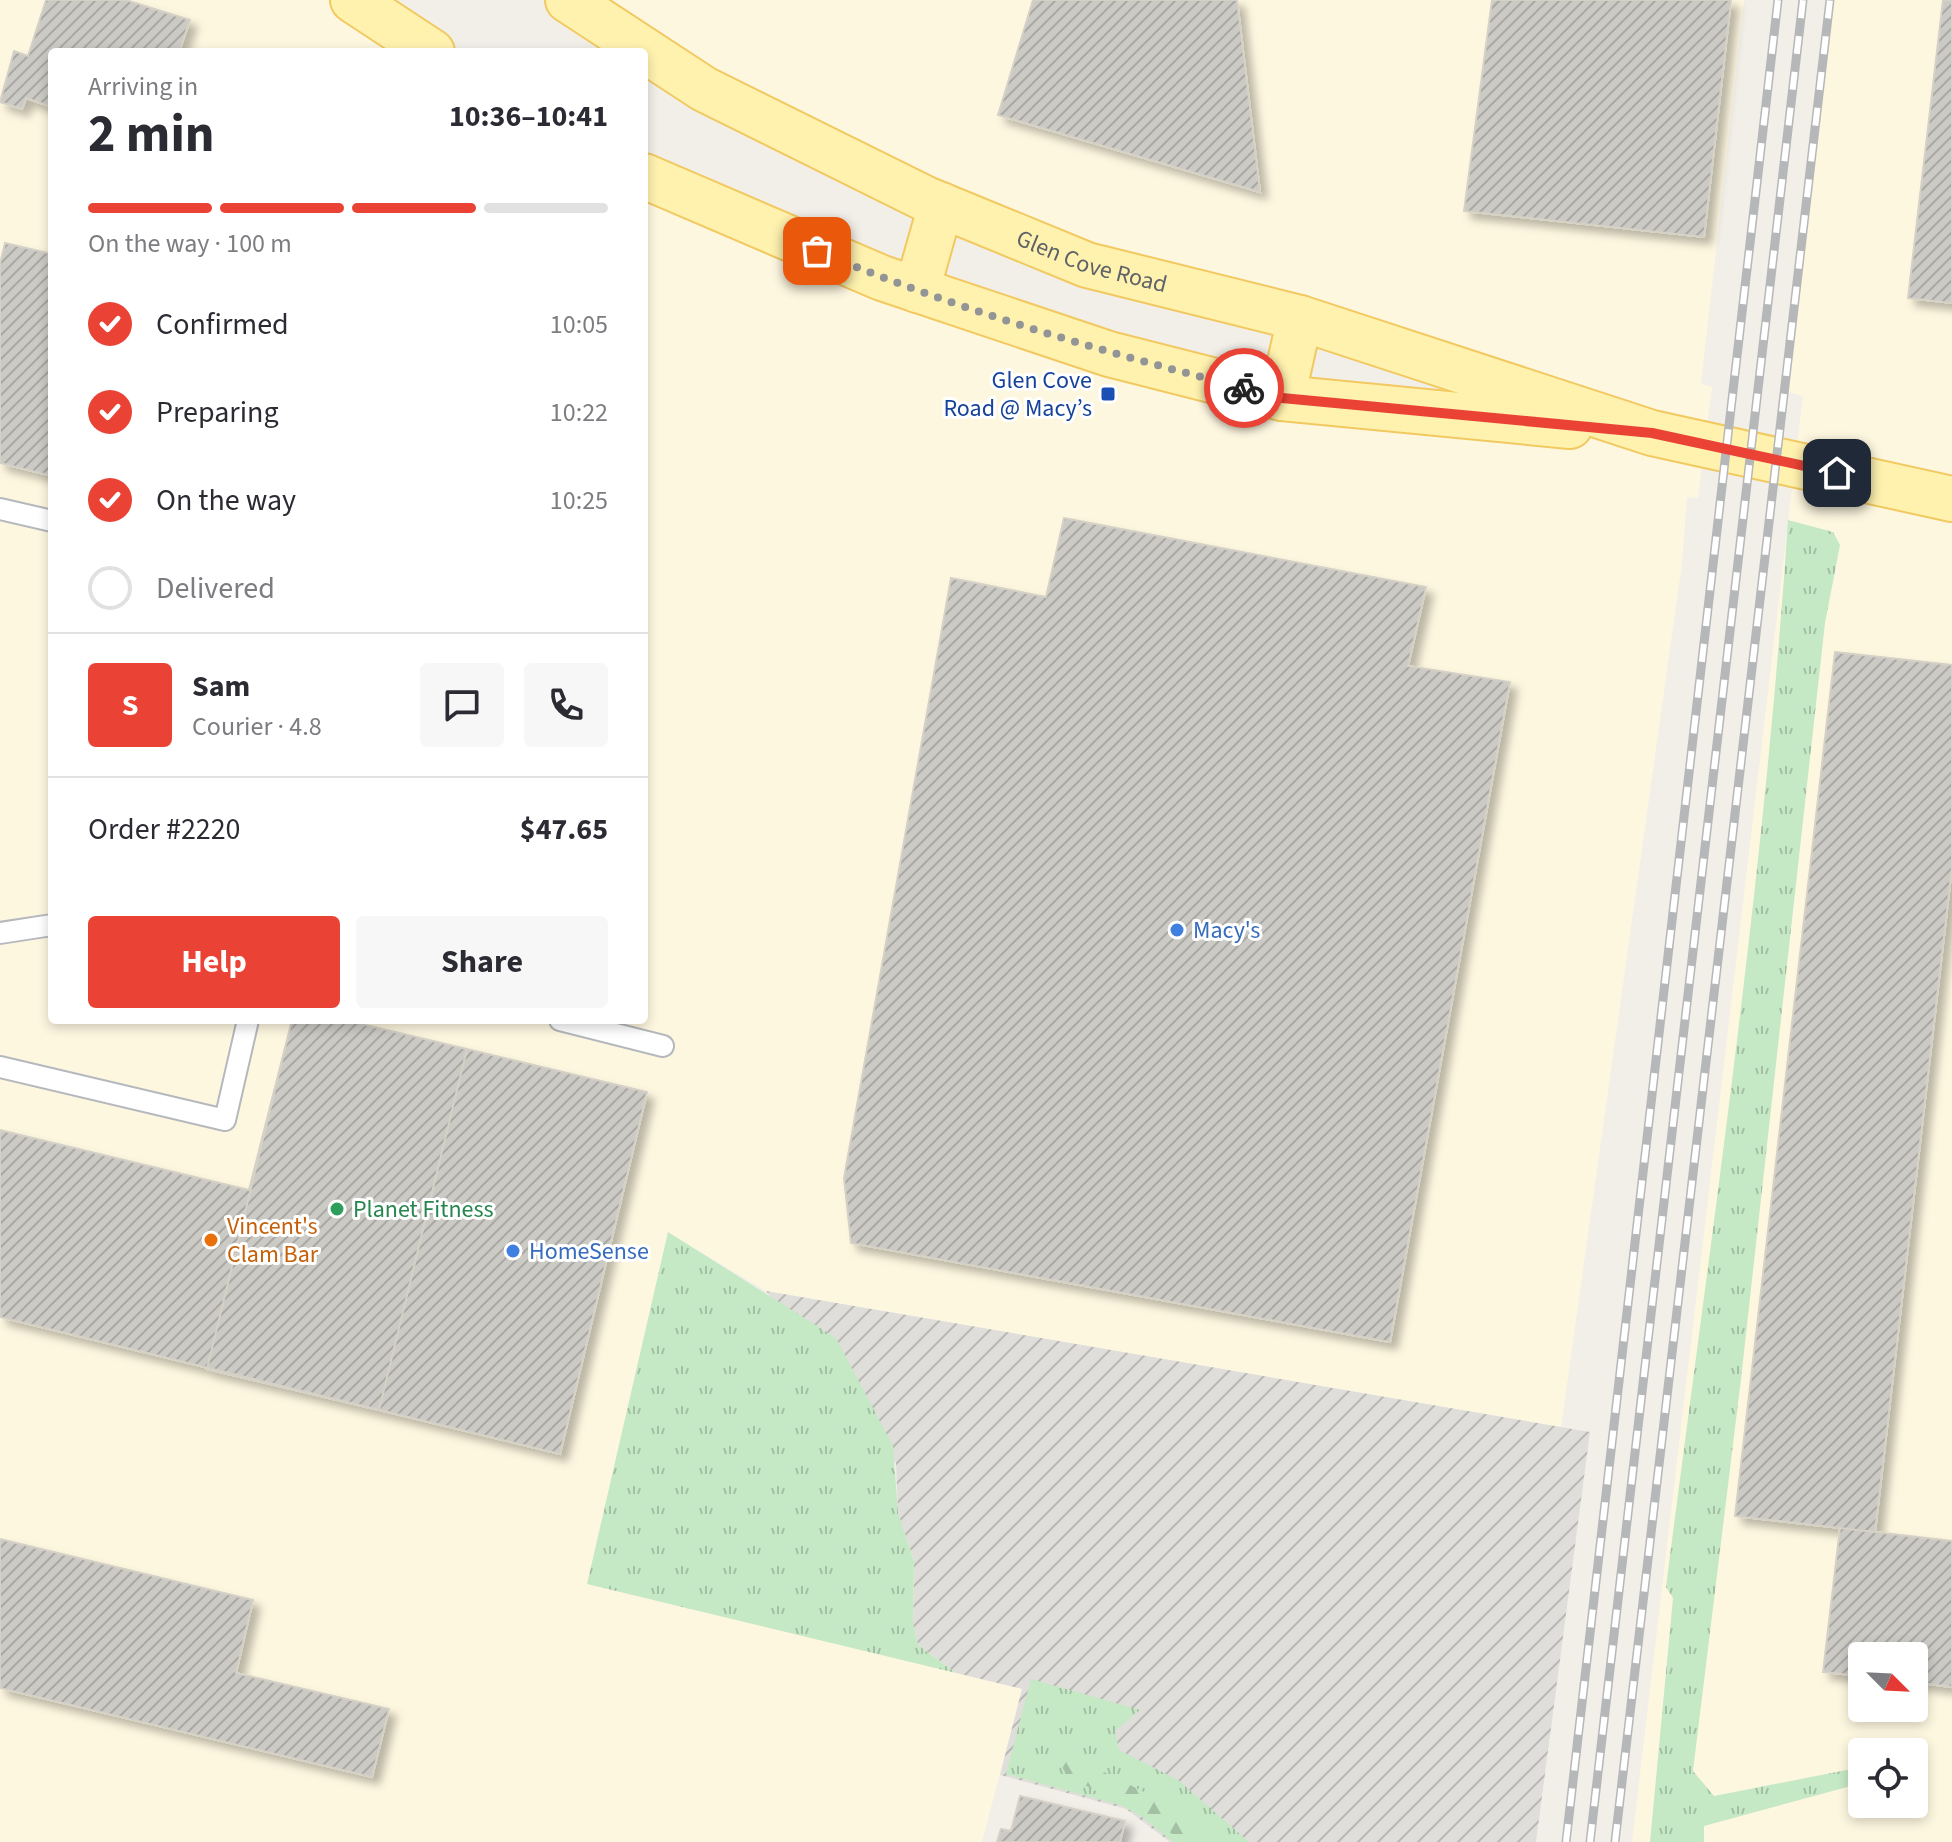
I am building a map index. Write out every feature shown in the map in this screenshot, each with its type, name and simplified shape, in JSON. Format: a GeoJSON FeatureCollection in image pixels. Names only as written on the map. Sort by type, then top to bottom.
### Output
{"type":"FeatureCollection","features":[{"type":"Feature","properties":{"kind":"main road"},"geometry":{"type":"LineString","coordinates":[[353,0],[426,48]]}},
{"type":"Feature","properties":{"kind":"main road","name":"Glen Cove Road"},"geometry":{"type":"LineString","coordinates":[[568,0],[641,48]]}},
{"type":"Feature","properties":{"kind":"main road","name":"Glen Cove Road"},"geometry":{"type":"LineString","coordinates":[[648,52],[704,89],[941,205],[1087,265],[1300,318],[1652,433],[1952,499]]}},
{"type":"Feature","properties":{"kind":"main road","name":"Glen Cove Road"},"geometry":{"type":"LineString","coordinates":[[648,178],[917,290],[1109,354],[1282,398],[1652,433]]}},
{"type":"Feature","properties":{"kind":"main road"},"geometry":{"type":"LineString","coordinates":[[917,290],[941,205]]}},
{"type":"Feature","properties":{"kind":"main road"},"geometry":{"type":"LineString","coordinates":[[1282,398],[1300,318]]}},
{"type":"Feature","properties":{"kind":"lane"},"geometry":{"type":"LineString","coordinates":[[0,509],[48,520]]}},
{"type":"Feature","properties":{"kind":"lane"},"geometry":{"type":"LineString","coordinates":[[0,919],[48,925]]}},
{"type":"Feature","properties":{"kind":"lane"},"geometry":{"type":"LineString","coordinates":[[0,933],[48,926]]}},
{"type":"Feature","properties":{"kind":"lane"},"geometry":{"type":"LineString","coordinates":[[0,1067],[225,1120],[247,1024]]}},
{"type":"Feature","properties":{"kind":"lane"},"geometry":{"type":"LineString","coordinates":[[576,1024],[663,1046]]}},
{"type":"Feature","properties":{"kind":"shaded area"},"geometry":{"type":"Polygon","coordinates":[[[0,0],[350,0],[429,48],[48,48],[48,1024],[648,1024],[648,181],[1101,357],[1647,434],[1088,263],[571,0],[1744,0],[1701,384],[1712,387],[1698,498],[1687,497],[1682,563],[1561,1427],[766,1291],[669,1233],[1022,1689],[982,1842],[0,1842],[0,0]]]}},
{"type":"Feature","properties":{"kind":"shaded area"},"geometry":{"type":"Polygon","coordinates":[[[1826,0],[1952,0],[1952,1842],[1632,1842],[1803,396],[1785,391],[1826,0]]]}},
{"type":"Feature","properties":{"kind":"shaded area"},"geometry":{"type":"Polygon","coordinates":[[[766,1291],[1590,1432],[1536,1842],[1170,1842],[1126,1809],[1000,1775],[1022,1689],[956,1673],[918,1645],[913,1625],[914,1561],[898,1513],[896,1463],[766,1291]]]}},
{"type":"Feature","properties":{"kind":"green space"},"geometry":{"type":"Polygon","coordinates":[[[1788,520],[1833,532],[1840,545],[1825,623],[1741,1379],[1693,1771],[1714,1796],[1848,1770],[1848,1787],[1704,1826],[1704,1842],[1650,1842],[1673,1598],[1666,1587],[1751,921],[1788,520]]]}},
{"type":"Feature","properties":{"kind":"green space"},"geometry":{"type":"Polygon","coordinates":[[[668,1232],[836,1338],[893,1446],[898,1513],[914,1561],[913,1624],[918,1645],[956,1673],[587,1584],[668,1232]]]}},
{"type":"Feature","properties":{"kind":"green space"},"geometry":{"type":"Polygon","coordinates":[[[1031,1679],[1140,1710],[1115,1731],[1119,1750],[1178,1780],[1249,1842],[1173,1842],[1131,1808],[1006,1774],[1031,1679]]]}},
{"type":"Feature","properties":{"kind":"green space"},"geometry":{"type":"Polygon","coordinates":[[[1065,1753],[1199,1819],[1220,1842],[1187,1842],[1067,1775],[1056,1758],[1065,1753]]]}},
{"type":"Feature","properties":{"kind":"building"},"geometry":{"type":"Polygon","coordinates":[[[46,0],[126,0],[190,20],[180,48],[48,48],[48,106],[26,98],[22,109],[0,102],[14,51],[28,56],[46,0]]]}},
{"type":"Feature","properties":{"kind":"building"},"geometry":{"type":"Polygon","coordinates":[[[1033,0],[1237,0],[1260,192],[998,115],[1033,0]]]}},
{"type":"Feature","properties":{"kind":"building"},"geometry":{"type":"Polygon","coordinates":[[[1492,0],[1731,0],[1704,237],[1464,211],[1492,0]]]}},
{"type":"Feature","properties":{"kind":"building"},"geometry":{"type":"Polygon","coordinates":[[[1943,0],[1952,0],[1952,303],[1908,298],[1943,0]]]}},
{"type":"Feature","properties":{"kind":"building"},"geometry":{"type":"Polygon","coordinates":[[[5,243],[48,253],[48,475],[0,463],[0,264],[5,243]]]}},
{"type":"Feature","properties":{"kind":"building","name":"Macy's"},"geometry":{"type":"Polygon","coordinates":[[[1064,518],[1426,587],[1408,666],[1510,682],[1390,1342],[851,1243],[844,1178],[951,578],[1046,597],[1064,518]]]}},
{"type":"Feature","properties":{"kind":"building"},"geometry":{"type":"Polygon","coordinates":[[[1835,652],[1952,665],[1952,867],[1875,1532],[1735,1516],[1835,652]]]}},
{"type":"Feature","properties":{"kind":"building"},"geometry":{"type":"Polygon","coordinates":[[[291,1024],[362,1024],[647,1092],[560,1454],[0,1317],[0,1130],[249,1190],[291,1024]]]}},
{"type":"Feature","properties":{"kind":"building","name":"Planet Fitness"},"geometry":{"type":"Polygon","coordinates":[[[291,1024],[362,1024],[467,1049],[379,1410],[207,1369],[291,1024]]]}},
{"type":"Feature","properties":{"kind":"building","name":"HomeSense"},"geometry":{"type":"Polygon","coordinates":[[[467,1049],[647,1092],[560,1454],[379,1410],[467,1049]]]}},
{"type":"Feature","properties":{"kind":"building"},"geometry":{"type":"Polygon","coordinates":[[[1840,1528],[1952,1541],[1952,1687],[1928,1684],[1928,1642],[1848,1642],[1848,1675],[1823,1672],[1840,1528]]]}},
{"type":"Feature","properties":{"kind":"building"},"geometry":{"type":"Polygon","coordinates":[[[0,1539],[253,1600],[236,1673],[389,1709],[372,1777],[0,1688],[0,1539]]]}},
{"type":"Feature","properties":{"kind":"building"},"geometry":{"type":"Polygon","coordinates":[[[1020,1796],[1125,1821],[1120,1842],[997,1842],[1001,1829],[1011,1831],[1020,1796]]]}},
{"type":"Feature","properties":{"kind":"railway"},"geometry":{"type":"LineString","coordinates":[[1566,1842],[1778,0]]}},
{"type":"Feature","properties":{"kind":"railway"},"geometry":{"type":"LineString","coordinates":[[1590,1842],[1803,0]]}},
{"type":"Feature","properties":{"kind":"railway"},"geometry":{"type":"LineString","coordinates":[[1615,1842],[1830,0]]}},
{"type":"Feature","properties":{"kind":"way so far"},"geometry":{"type":"LineString","coordinates":[[817,251],[882,278],[1109,354],[1244,388]]}},
{"type":"Feature","properties":{"kind":"place","name":"Glen Cove Road @ Macy’s"},"geometry":{"type":"Point","coordinates":[1108,394]}},
{"type":"Feature","properties":{"kind":"place","name":"Macy's"},"geometry":{"type":"Point","coordinates":[1177,930]}},
{"type":"Feature","properties":{"kind":"place","name":"Planet Fitness"},"geometry":{"type":"Point","coordinates":[337,1209]}},
{"type":"Feature","properties":{"kind":"place","name":"Vincent's Clam Bar"},"geometry":{"type":"Point","coordinates":[211,1240]}},
{"type":"Feature","properties":{"kind":"place","name":"HomeSense"},"geometry":{"type":"Point","coordinates":[513,1251]}},
{"type":"Feature","properties":{"kind":"route"},"geometry":{"type":"LineString","coordinates":[[1244,388],[1282,398],[1652,433],[1837,473]]}}]}
